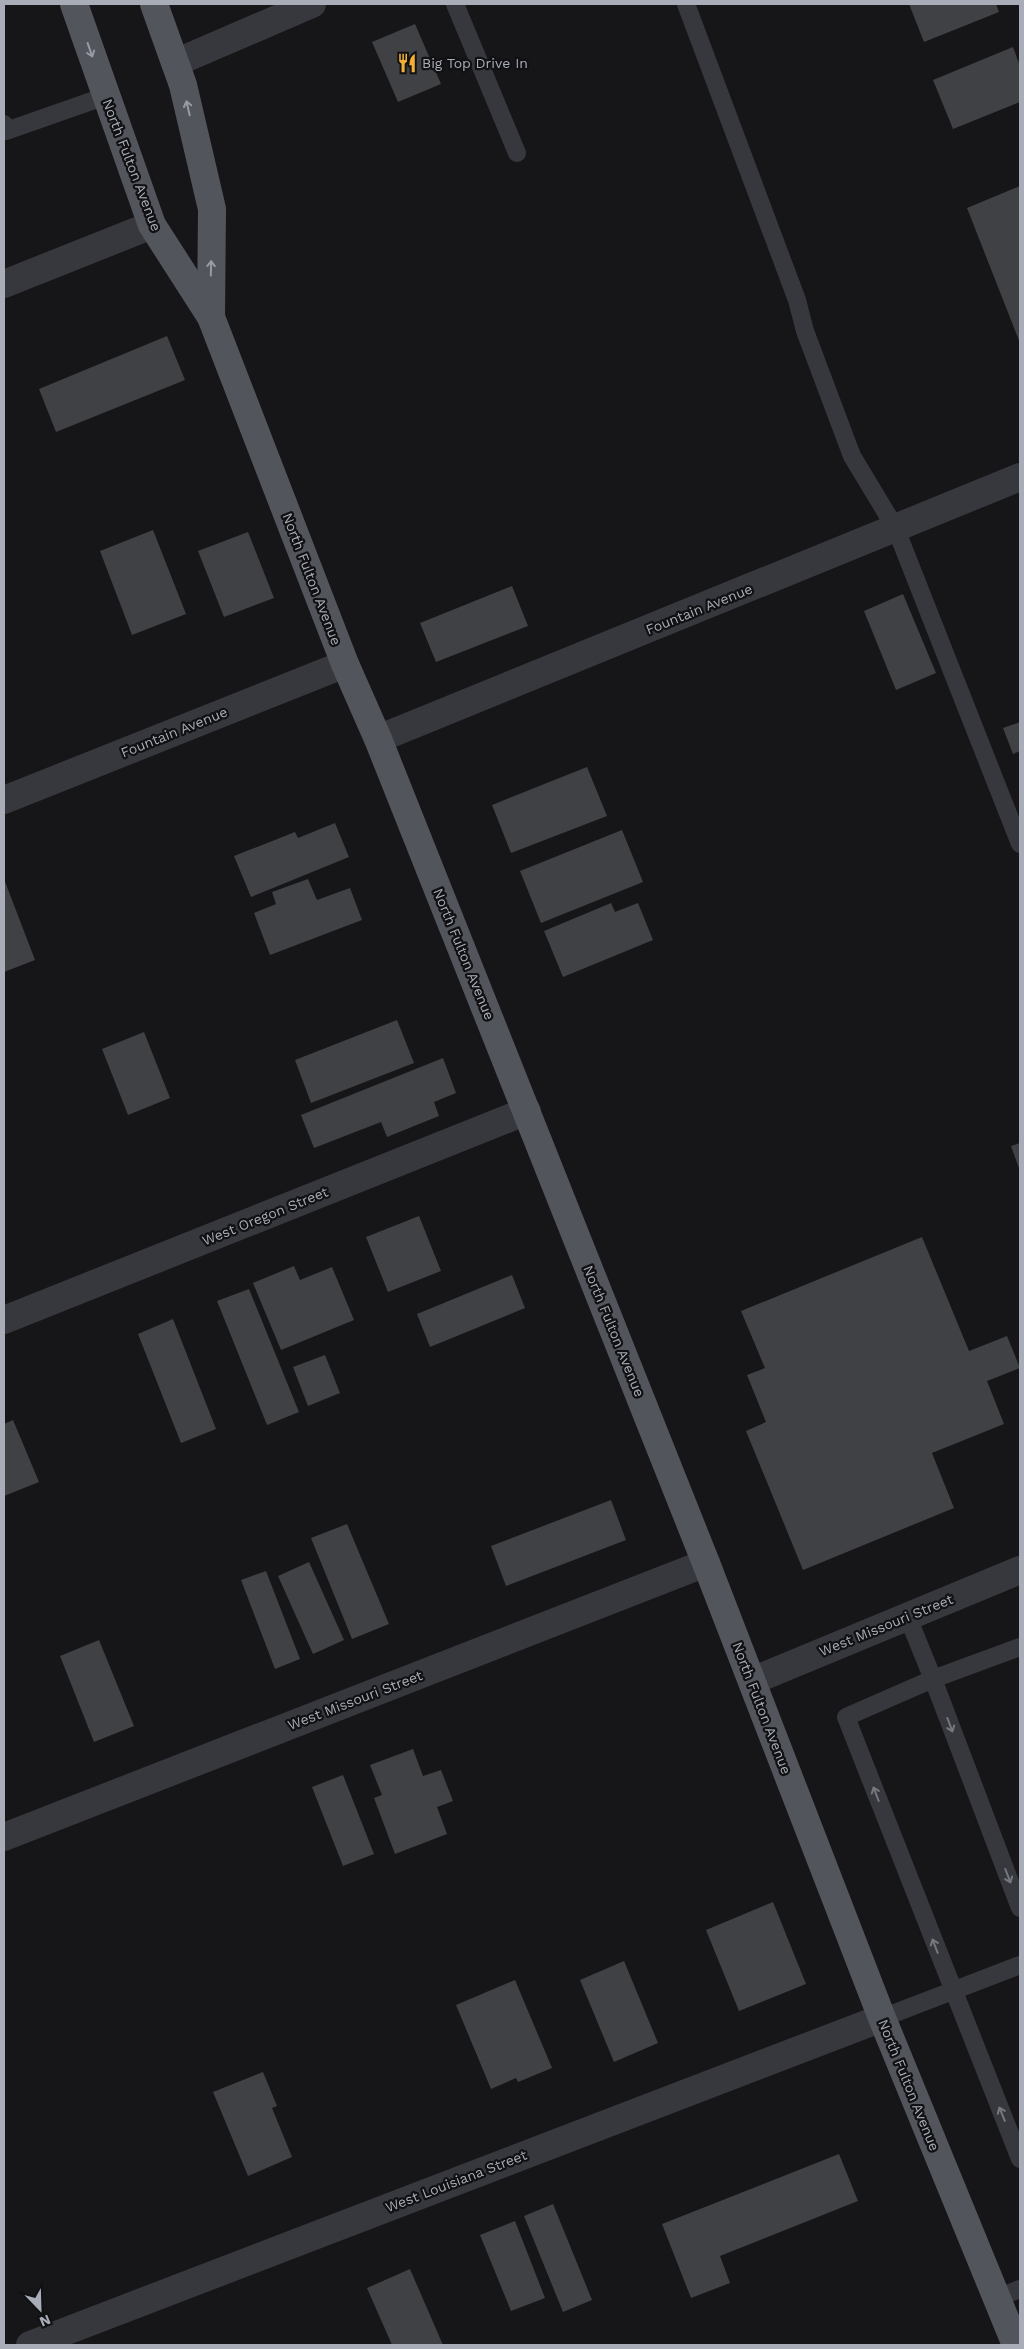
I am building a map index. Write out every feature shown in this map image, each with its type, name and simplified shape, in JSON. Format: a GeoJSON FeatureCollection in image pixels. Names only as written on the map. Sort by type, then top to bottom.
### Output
{"type":"FeatureCollection","features":[{"type":"Feature","properties":{"kind":"main road","name":"North Fulton Avenue"},"geometry":{"type":"LineString","coordinates":[[74,4],[152,226],[210,317],[345,664],[378,739],[706,1563],[882,2018],[1008,2294],[1016,2345]]}},
{"type":"Feature","properties":{"kind":"main road","name":"North Fulton Avenue"},"geometry":{"type":"LineString","coordinates":[[154,4],[183,85],[212,209],[210,317]]}},
{"type":"Feature","properties":{"kind":"street"},"geometry":{"type":"LineString","coordinates":[[175,63],[312,4]]}},
{"type":"Feature","properties":{"kind":"street"},"geometry":{"type":"LineString","coordinates":[[4,284],[152,226]]}},
{"type":"Feature","properties":{"kind":"street","name":"Fountain Avenue"},"geometry":{"type":"LineString","coordinates":[[378,739],[1020,477]]}},
{"type":"Feature","properties":{"kind":"street","name":"Fountain Avenue"},"geometry":{"type":"LineString","coordinates":[[4,800],[345,664]]}},
{"type":"Feature","properties":{"kind":"street","name":"West Oregon Street"},"geometry":{"type":"LineString","coordinates":[[4,1320],[527,1111]]}},
{"type":"Feature","properties":{"kind":"street","name":"West Missouri Street"},"geometry":{"type":"LineString","coordinates":[[4,1837],[706,1563]]}},
{"type":"Feature","properties":{"kind":"street","name":"West Missouri Street"},"geometry":{"type":"LineString","coordinates":[[752,1681],[907,1615],[1020,1570]]}},
{"type":"Feature","properties":{"kind":"street","name":"West Louisiana Street"},"geometry":{"type":"LineString","coordinates":[[30,2345],[882,2018]]}},
{"type":"Feature","properties":{"kind":"lane"},"geometry":{"type":"LineString","coordinates":[[455,4],[516,153]]}},
{"type":"Feature","properties":{"kind":"lane"},"geometry":{"type":"LineString","coordinates":[[686,4],[794,291],[805,331],[852,456],[896,529],[1020,844]]}},
{"type":"Feature","properties":{"kind":"lane"},"geometry":{"type":"LineString","coordinates":[[4,124],[6,131],[106,96]]}},
{"type":"Feature","properties":{"kind":"lane"},"geometry":{"type":"LineString","coordinates":[[907,1615],[1020,1908]]}},
{"type":"Feature","properties":{"kind":"lane"},"geometry":{"type":"LineString","coordinates":[[1020,1647],[933,1679],[846,1717],[952,1991],[1020,2160]]}},
{"type":"Feature","properties":{"kind":"lane"},"geometry":{"type":"LineString","coordinates":[[882,2018],[1020,1966]]}},
{"type":"Feature","properties":{"kind":"building"},"geometry":{"type":"Polygon","coordinates":[[[909,4],[996,4],[999,12],[924,42],[909,4]]]}},
{"type":"Feature","properties":{"kind":"building","name":"Big Top Drive In"},"geometry":{"type":"Polygon","coordinates":[[[415,24],[441,84],[398,102],[372,42],[415,24]]]}},
{"type":"Feature","properties":{"kind":"building"},"geometry":{"type":"Polygon","coordinates":[[[1013,47],[1020,66],[1020,102],[953,129],[933,80],[1013,47]]]}},
{"type":"Feature","properties":{"kind":"building"},"geometry":{"type":"Polygon","coordinates":[[[1020,186],[1020,343],[967,208],[1020,186]]]}},
{"type":"Feature","properties":{"kind":"building"},"geometry":{"type":"Polygon","coordinates":[[[167,336],[185,380],[56,432],[39,389],[167,336]]]}},
{"type":"Feature","properties":{"kind":"building"},"geometry":{"type":"Polygon","coordinates":[[[153,530],[186,614],[132,635],[100,551],[153,530]]]}},
{"type":"Feature","properties":{"kind":"building"},"geometry":{"type":"Polygon","coordinates":[[[248,532],[274,598],[224,617],[198,551],[248,532]]]}},
{"type":"Feature","properties":{"kind":"building"},"geometry":{"type":"Polygon","coordinates":[[[512,586],[528,626],[436,662],[420,623],[512,586]]]}},
{"type":"Feature","properties":{"kind":"building"},"geometry":{"type":"Polygon","coordinates":[[[903,594],[936,673],[896,690],[864,611],[903,594]]]}},
{"type":"Feature","properties":{"kind":"building"},"geometry":{"type":"Polygon","coordinates":[[[1020,722],[1020,751],[1013,754],[1003,728],[1020,722]]]}},
{"type":"Feature","properties":{"kind":"building"},"geometry":{"type":"Polygon","coordinates":[[[587,767],[607,816],[511,853],[492,805],[587,767]]]}},
{"type":"Feature","properties":{"kind":"building"},"geometry":{"type":"Polygon","coordinates":[[[335,823],[349,857],[251,897],[234,856],[295,832],[298,838],[335,823]]]}},
{"type":"Feature","properties":{"kind":"building"},"geometry":{"type":"Polygon","coordinates":[[[622,830],[643,882],[541,923],[520,871],[622,830]]]}},
{"type":"Feature","properties":{"kind":"building"},"geometry":{"type":"Polygon","coordinates":[[[4,879],[35,960],[4,972],[4,879]]]}},
{"type":"Feature","properties":{"kind":"building"},"geometry":{"type":"Polygon","coordinates":[[[308,879],[317,900],[350,888],[362,920],[270,955],[254,913],[276,904],[272,892],[308,879]]]}},
{"type":"Feature","properties":{"kind":"building"},"geometry":{"type":"Polygon","coordinates":[[[611,903],[615,912],[638,903],[653,940],[563,977],[544,931],[611,903]]]}},
{"type":"Feature","properties":{"kind":"building"},"geometry":{"type":"Polygon","coordinates":[[[397,1020],[414,1063],[311,1103],[295,1060],[397,1020]]]}},
{"type":"Feature","properties":{"kind":"building"},"geometry":{"type":"Polygon","coordinates":[[[144,1032],[170,1098],[128,1115],[102,1049],[144,1032]]]}},
{"type":"Feature","properties":{"kind":"building"},"geometry":{"type":"Polygon","coordinates":[[[443,1058],[456,1093],[434,1102],[439,1116],[387,1137],[381,1122],[314,1148],[301,1115],[443,1058]]]}},
{"type":"Feature","properties":{"kind":"building"},"geometry":{"type":"Polygon","coordinates":[[[1020,1143],[1020,1171],[1011,1146],[1020,1143]]]}},
{"type":"Feature","properties":{"kind":"building"},"geometry":{"type":"Polygon","coordinates":[[[419,1216],[441,1271],[388,1292],[366,1237],[419,1216]]]}},
{"type":"Feature","properties":{"kind":"building"},"geometry":{"type":"Polygon","coordinates":[[[922,1237],[969,1351],[1007,1336],[1020,1368],[987,1381],[1004,1424],[932,1453],[954,1508],[803,1570],[746,1431],[766,1422],[747,1375],[765,1368],[741,1311],[922,1237]]]}},
{"type":"Feature","properties":{"kind":"building"},"geometry":{"type":"Polygon","coordinates":[[[294,1266],[300,1280],[332,1267],[354,1320],[281,1350],[253,1283],[294,1266]]]}},
{"type":"Feature","properties":{"kind":"building"},"geometry":{"type":"Polygon","coordinates":[[[512,1275],[525,1308],[430,1347],[417,1314],[512,1275]]]}},
{"type":"Feature","properties":{"kind":"building"},"geometry":{"type":"Polygon","coordinates":[[[249,1289],[299,1412],[267,1425],[217,1301],[249,1289]]]}},
{"type":"Feature","properties":{"kind":"building"},"geometry":{"type":"Polygon","coordinates":[[[173,1319],[216,1429],[181,1443],[138,1334],[173,1319]]]}},
{"type":"Feature","properties":{"kind":"building"},"geometry":{"type":"Polygon","coordinates":[[[325,1355],[340,1393],[308,1406],[293,1367],[325,1355]]]}},
{"type":"Feature","properties":{"kind":"building"},"geometry":{"type":"Polygon","coordinates":[[[13,1420],[39,1482],[4,1496],[4,1424],[13,1420]]]}},
{"type":"Feature","properties":{"kind":"building"},"geometry":{"type":"Polygon","coordinates":[[[611,1500],[626,1540],[506,1586],[491,1546],[611,1500]]]}},
{"type":"Feature","properties":{"kind":"building"},"geometry":{"type":"Polygon","coordinates":[[[347,1524],[389,1624],[352,1639],[311,1538],[347,1524]]]}},
{"type":"Feature","properties":{"kind":"building"},"geometry":{"type":"Polygon","coordinates":[[[309,1562],[344,1640],[313,1654],[278,1576],[309,1562]]]}},
{"type":"Feature","properties":{"kind":"building"},"geometry":{"type":"Polygon","coordinates":[[[266,1571],[300,1659],[275,1669],[241,1580],[266,1571]]]}},
{"type":"Feature","properties":{"kind":"building"},"geometry":{"type":"Polygon","coordinates":[[[99,1640],[134,1726],[94,1742],[60,1656],[99,1640]]]}},
{"type":"Feature","properties":{"kind":"building"},"geometry":{"type":"Polygon","coordinates":[[[413,1749],[423,1776],[441,1770],[453,1801],[437,1807],[447,1834],[395,1854],[374,1798],[382,1795],[370,1765],[413,1749]]]}},
{"type":"Feature","properties":{"kind":"building"},"geometry":{"type":"Polygon","coordinates":[[[343,1775],[374,1854],[343,1866],[312,1787],[343,1775]]]}},
{"type":"Feature","properties":{"kind":"building"},"geometry":{"type":"Polygon","coordinates":[[[773,1902],[806,1984],[739,2011],[706,1930],[773,1902]]]}},
{"type":"Feature","properties":{"kind":"building"},"geometry":{"type":"Polygon","coordinates":[[[624,1961],[658,2043],[614,2062],[580,1980],[624,1961]]]}},
{"type":"Feature","properties":{"kind":"building"},"geometry":{"type":"Polygon","coordinates":[[[515,1980],[552,2068],[518,2082],[516,2078],[491,2089],[456,2005],[515,1980]]]}},
{"type":"Feature","properties":{"kind":"building"},"geometry":{"type":"Polygon","coordinates":[[[263,2072],[277,2106],[272,2108],[292,2157],[248,2176],[213,2092],[263,2072]]]}},
{"type":"Feature","properties":{"kind":"building"},"geometry":{"type":"Polygon","coordinates":[[[839,2154],[858,2201],[720,2256],[730,2283],[691,2298],[662,2224],[839,2154]]]}},
{"type":"Feature","properties":{"kind":"building"},"geometry":{"type":"Polygon","coordinates":[[[553,2204],[592,2300],[563,2312],[524,2216],[553,2204]]]}},
{"type":"Feature","properties":{"kind":"building"},"geometry":{"type":"Polygon","coordinates":[[[515,2221],[545,2298],[511,2311],[480,2235],[515,2221]]]}},
{"type":"Feature","properties":{"kind":"building"},"geometry":{"type":"Polygon","coordinates":[[[410,2269],[443,2345],[392,2345],[367,2288],[410,2269]]]}},
{"type":"Feature","properties":{"kind":"place","name":"Big Top Drive In"},"geometry":{"type":"Point","coordinates":[407,63]}}]}
